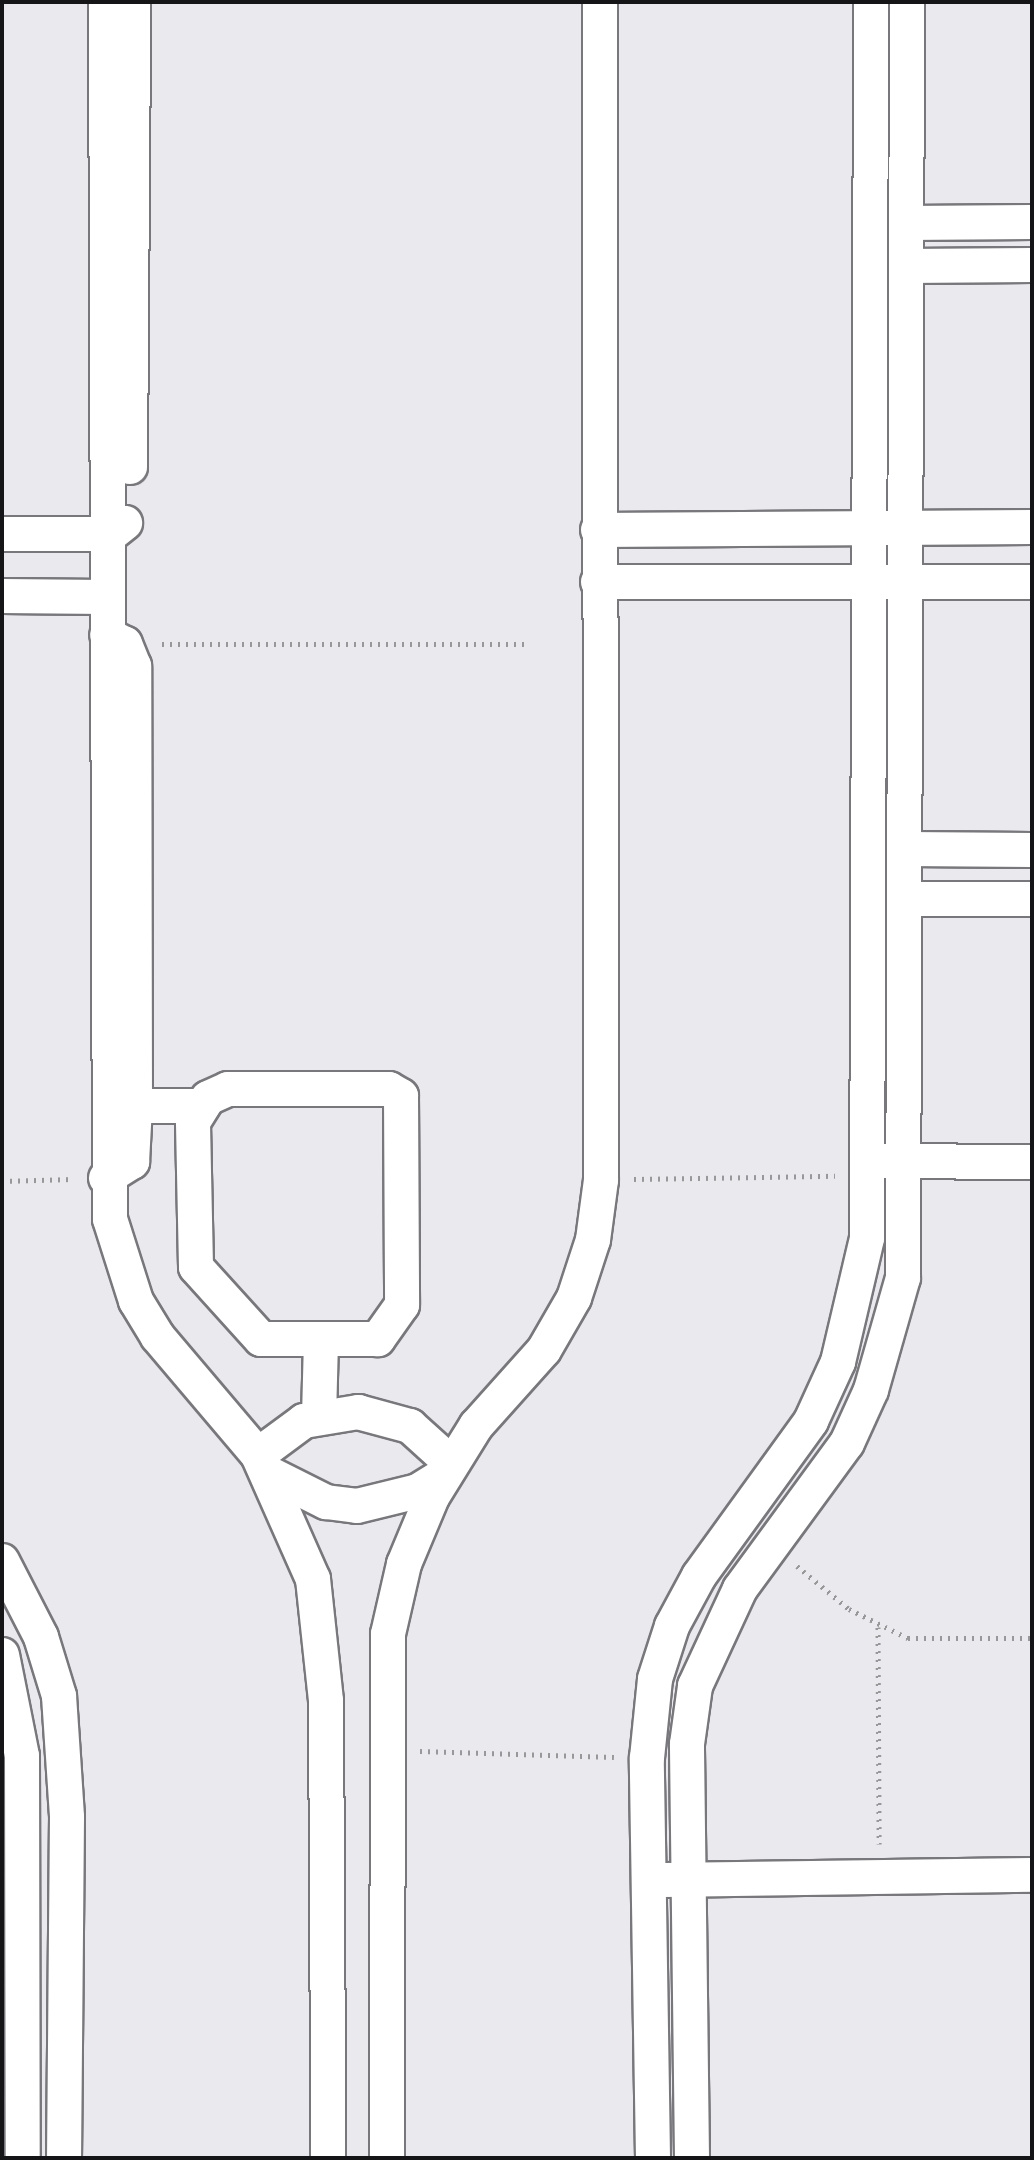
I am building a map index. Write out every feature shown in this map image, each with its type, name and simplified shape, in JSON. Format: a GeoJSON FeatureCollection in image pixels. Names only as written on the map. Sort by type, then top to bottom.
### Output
{"type":"FeatureCollection","features":[{"type":"Feature","properties":{"kind":"street"},"geometry":{"type":"LineString","coordinates":[[106,2],[106,597],[116,639],[106,1178],[120,1261],[136,1301],[158,1337],[264,1465],[295,1525],[323,1634],[328,2158]]}},
{"type":"Feature","properties":{"kind":"street"},"geometry":{"type":"LineString","coordinates":[[2,534],[106,533],[129,515],[133,2]]}},
{"type":"Feature","properties":{"kind":"street"},"geometry":{"type":"LineString","coordinates":[[387,2158],[384,1750],[388,1634],[404,1564],[448,1469],[544,1350],[574,1298],[593,1240],[601,1180],[598,582],[600,2]]}},
{"type":"Feature","properties":{"kind":"street"},"geometry":{"type":"LineString","coordinates":[[653,2158],[647,1758],[655,1679],[672,1626],[805,1432],[838,1362],[867,1238],[871,2]]}},
{"type":"Feature","properties":{"kind":"street"},"geometry":{"type":"LineString","coordinates":[[692,2158],[687,1744],[695,1686],[740,1589],[817,1493],[871,1390],[903,1278],[907,1161],[907,2]]}},
{"type":"Feature","properties":{"kind":"street"},"geometry":{"type":"LineString","coordinates":[[907,223],[1032,222]]}},
{"type":"Feature","properties":{"kind":"street"},"geometry":{"type":"LineString","coordinates":[[907,266],[1032,265]]}},
{"type":"Feature","properties":{"kind":"street"},"geometry":{"type":"LineString","coordinates":[[598,530],[1032,527]]}},
{"type":"Feature","properties":{"kind":"street"},"geometry":{"type":"LineString","coordinates":[[598,582],[1032,582]]}},
{"type":"Feature","properties":{"kind":"street"},"geometry":{"type":"LineString","coordinates":[[2,596],[106,597]]}},
{"type":"Feature","properties":{"kind":"street"},"geometry":{"type":"LineString","coordinates":[[106,1178],[132,1162],[135,1106],[134,666],[116,639]]}},
{"type":"Feature","properties":{"kind":"street"},"geometry":{"type":"LineString","coordinates":[[907,849],[1032,850]]}},
{"type":"Feature","properties":{"kind":"street"},"geometry":{"type":"LineString","coordinates":[[907,899],[1032,899]]}},
{"type":"Feature","properties":{"kind":"street"},"geometry":{"type":"LineString","coordinates":[[135,1106],[200,1106],[228,1089],[389,1089],[404,1102],[397,1319],[378,1339],[261,1339],[196,1267],[193,1122],[200,1106]]}},
{"type":"Feature","properties":{"kind":"street"},"geometry":{"type":"LineString","coordinates":[[868,1168],[907,1161],[1032,1162]]}},
{"type":"Feature","properties":{"kind":"street"},"geometry":{"type":"LineString","coordinates":[[319,1417],[321,1340]]}},
{"type":"Feature","properties":{"kind":"street"},"geometry":{"type":"LineString","coordinates":[[264,1465],[280,1434],[319,1417],[385,1416],[421,1434],[448,1469]]}},
{"type":"Feature","properties":{"kind":"street"},"geometry":{"type":"LineString","coordinates":[[264,1465],[326,1502],[357,1506],[403,1497],[448,1469]]}},
{"type":"Feature","properties":{"kind":"street"},"geometry":{"type":"LineString","coordinates":[[2,1561],[41,1637],[59,1696],[65,1880],[64,2158]]}},
{"type":"Feature","properties":{"kind":"street"},"geometry":{"type":"LineString","coordinates":[[2,1655],[22,1756],[12,1881],[23,2158]]}},
{"type":"Feature","properties":{"kind":"street"},"geometry":{"type":"LineString","coordinates":[[648,1881],[1032,1875]]}},
{"type":"Feature","properties":{"kind":"street"},"geometry":{"type":"LineString","coordinates":[[12,1881],[65,1880]]}},
{"type":"Feature","properties":{"kind":"path"},"geometry":{"type":"LineString","coordinates":[[116,639],[525,644]]}},
{"type":"Feature","properties":{"kind":"path"},"geometry":{"type":"LineString","coordinates":[[601,1180],[868,1168]]}},
{"type":"Feature","properties":{"kind":"path"},"geometry":{"type":"LineString","coordinates":[[2,1181],[106,1178]]}},
{"type":"Feature","properties":{"kind":"path"},"geometry":{"type":"LineString","coordinates":[[775,1548],[878,1627],[939,1642],[1032,1638]]}},
{"type":"Feature","properties":{"kind":"path"},"geometry":{"type":"LineString","coordinates":[[878,1627],[879,1877]]}},
{"type":"Feature","properties":{"kind":"path"},"geometry":{"type":"LineString","coordinates":[[384,1750],[647,1758]]}}]}
